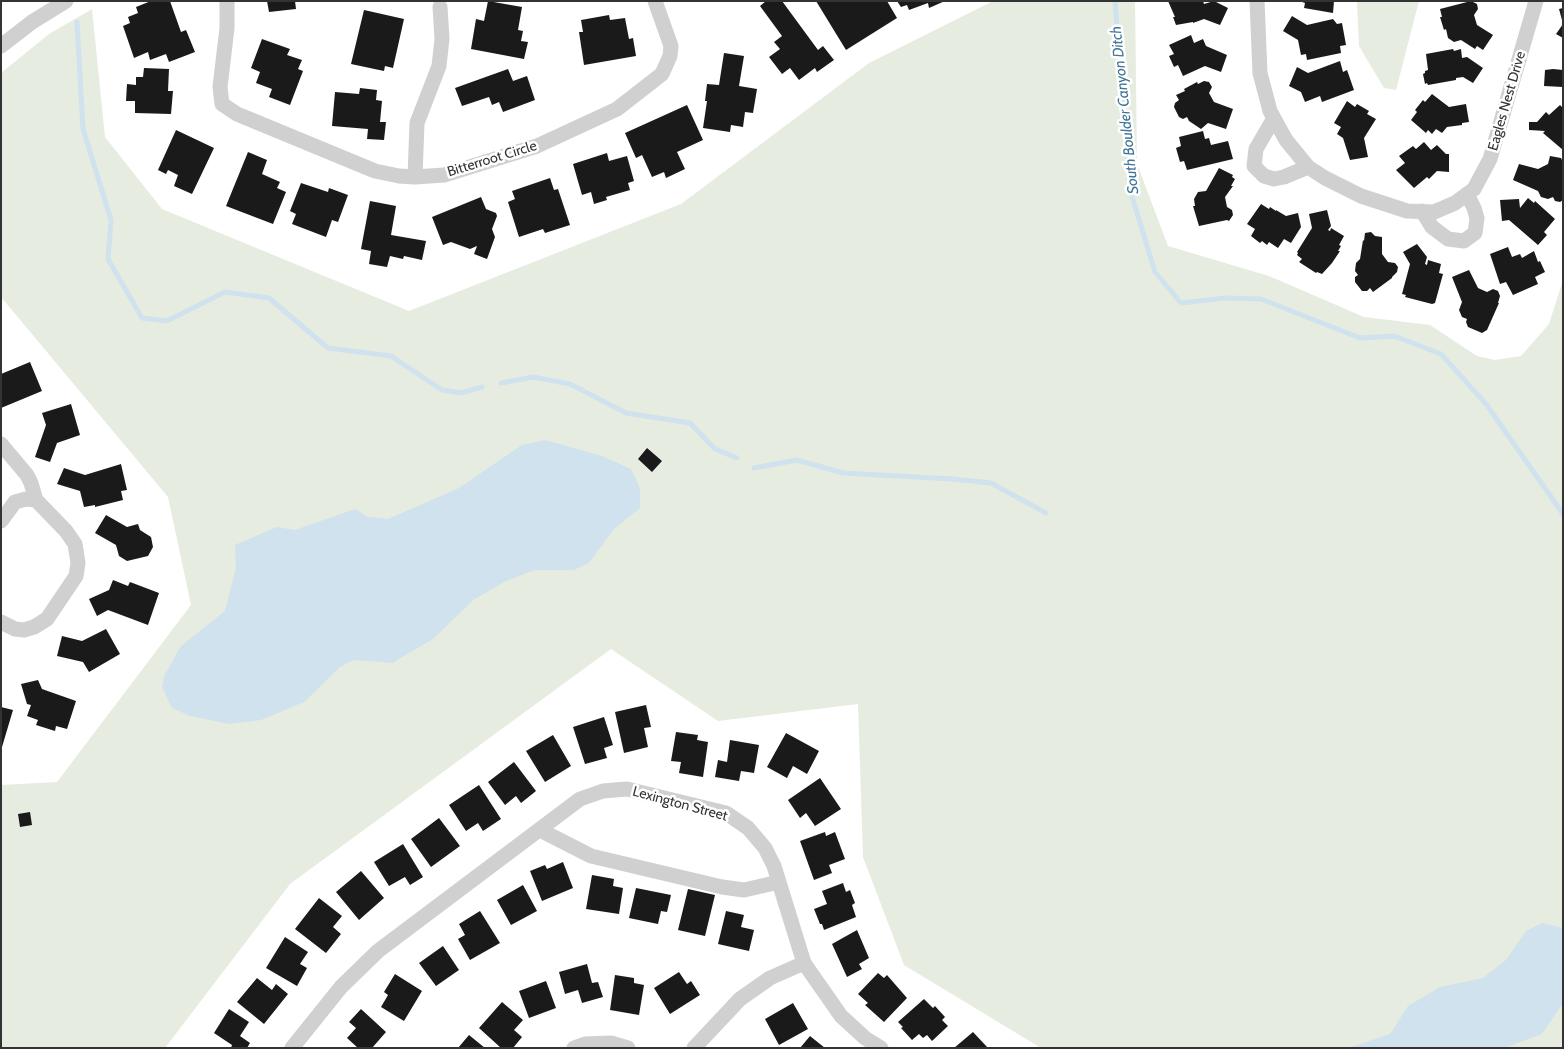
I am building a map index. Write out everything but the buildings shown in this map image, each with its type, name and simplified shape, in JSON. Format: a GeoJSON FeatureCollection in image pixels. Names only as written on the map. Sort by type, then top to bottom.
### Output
{"type":"FeatureCollection","features":[{"type":"Feature","properties":{"kind":"street"},"geometry":{"type":"LineString","coordinates":[[1,46],[32,22],[48,6],[66,1]]}},
{"type":"Feature","properties":{"kind":"street","name":"Bitterroot Circle"},"geometry":{"type":"LineString","coordinates":[[227,1],[227,28],[220,86],[222,104],[237,114],[375,171],[415,177],[444,175],[537,146],[617,109],[662,74],[670,56],[671,46],[655,1]]}},
{"type":"Feature","properties":{"kind":"street","name":"Eagles Nest Drive"},"geometry":{"type":"LineString","coordinates":[[1257,1],[1260,73],[1270,111],[1286,140],[1308,167],[1325,178],[1361,196],[1407,210],[1422,212],[1434,212],[1455,203],[1474,189],[1490,158],[1536,1]]}},
{"type":"Feature","properties":{"kind":"street"},"geometry":{"type":"LineString","coordinates":[[415,177],[417,124],[439,66],[442,39],[440,7]]}},
{"type":"Feature","properties":{"kind":"street"},"geometry":{"type":"LineString","coordinates":[[1274,118],[1256,149],[1254,166],[1264,176],[1274,179],[1308,167]]}},
{"type":"Feature","properties":{"kind":"street"},"geometry":{"type":"LineString","coordinates":[[1422,212],[1432,227],[1448,238],[1464,241],[1474,233],[1477,218],[1467,194]]}},
{"type":"Feature","properties":{"kind":"street"},"geometry":{"type":"LineString","coordinates":[[1,444],[27,475],[32,483],[36,500],[54,517],[74,544],[78,562],[76,576],[46,619],[34,627],[24,630],[15,629],[1,622]]}},
{"type":"Feature","properties":{"kind":"street"},"geometry":{"type":"LineString","coordinates":[[1,522],[15,502],[26,499],[36,500]]}},
{"type":"Feature","properties":{"kind":"street","name":"Lexington Street"},"geometry":{"type":"LineString","coordinates":[[292,1048],[341,987],[378,951],[580,799],[603,790],[627,789],[726,813],[748,828],[765,848],[774,866],[804,963],[841,1016],[865,1038],[881,1048]]}},
{"type":"Feature","properties":{"kind":"street"},"geometry":{"type":"LineString","coordinates":[[540,830],[591,856],[704,883],[744,890],[779,882]]}},
{"type":"Feature","properties":{"kind":"street"},"geometry":{"type":"LineString","coordinates":[[694,1048],[740,999],[770,978],[804,963]]}},
{"type":"Feature","properties":{"kind":"street"},"geometry":{"type":"LineString","coordinates":[[574,1048],[585,1044],[612,1043],[628,1048]]}},
{"type":"Feature","properties":{"kind":"shaded area"},"geometry":{"type":"Polygon","coordinates":[[[993,1],[1135,1],[1137,164],[1168,246],[1269,276],[1364,317],[1430,325],[1477,356],[1495,360],[1521,356],[1549,324],[1563,280],[1563,1048],[1041,1048],[904,965],[863,857],[858,704],[718,721],[611,649],[290,884],[165,1048],[1,1048],[1,785],[57,782],[191,605],[168,497],[1,297],[1,73],[49,34],[92,9],[105,137],[162,209],[409,311],[681,204],[869,63],[993,1]]]}},
{"type":"Feature","properties":{"kind":"shaded area"},"geometry":{"type":"Polygon","coordinates":[[[1357,1],[1419,1],[1396,90],[1384,88],[1359,46],[1357,1]]]}},
{"type":"Feature","properties":{"kind":"water"},"geometry":{"type":"Polygon","coordinates":[[[545,440],[602,456],[631,469],[640,488],[640,508],[613,530],[589,563],[574,570],[535,570],[506,581],[473,600],[433,639],[392,663],[354,660],[340,667],[304,702],[261,720],[229,724],[190,716],[172,708],[162,687],[164,676],[181,646],[225,611],[236,567],[235,545],[277,527],[295,530],[355,509],[368,517],[388,519],[459,488],[522,445],[545,440]]]}},
{"type":"Feature","properties":{"kind":"water"},"geometry":{"type":"Polygon","coordinates":[[[1542,923],[1563,928],[1563,1003],[1542,1034],[1504,1048],[1349,1048],[1390,1034],[1408,1006],[1440,987],[1483,978],[1506,960],[1526,931],[1542,923]]]}},
{"type":"Feature","properties":{"kind":"waterway","name":"South Boulder Canyon Ditch"},"geometry":{"type":"LineString","coordinates":[[1115,1],[1130,190],[1155,272],[1181,303],[1225,298],[1261,299],[1360,338],[1394,336],[1441,354],[1486,404],[1563,514]]}},
{"type":"Feature","properties":{"kind":"waterway"},"geometry":{"type":"LineString","coordinates":[[77,22],[83,129],[111,220],[108,259],[142,318],[167,321],[225,292],[269,298],[328,348],[391,356],[442,390],[461,393],[482,387]]}},
{"type":"Feature","properties":{"kind":"waterway"},"geometry":{"type":"LineString","coordinates":[[501,383],[533,377],[570,384],[626,413],[690,423],[715,449],[737,458]]}},
{"type":"Feature","properties":{"kind":"waterway"},"geometry":{"type":"LineString","coordinates":[[754,468],[797,460],[843,473],[991,483],[1046,513]]}}]}
